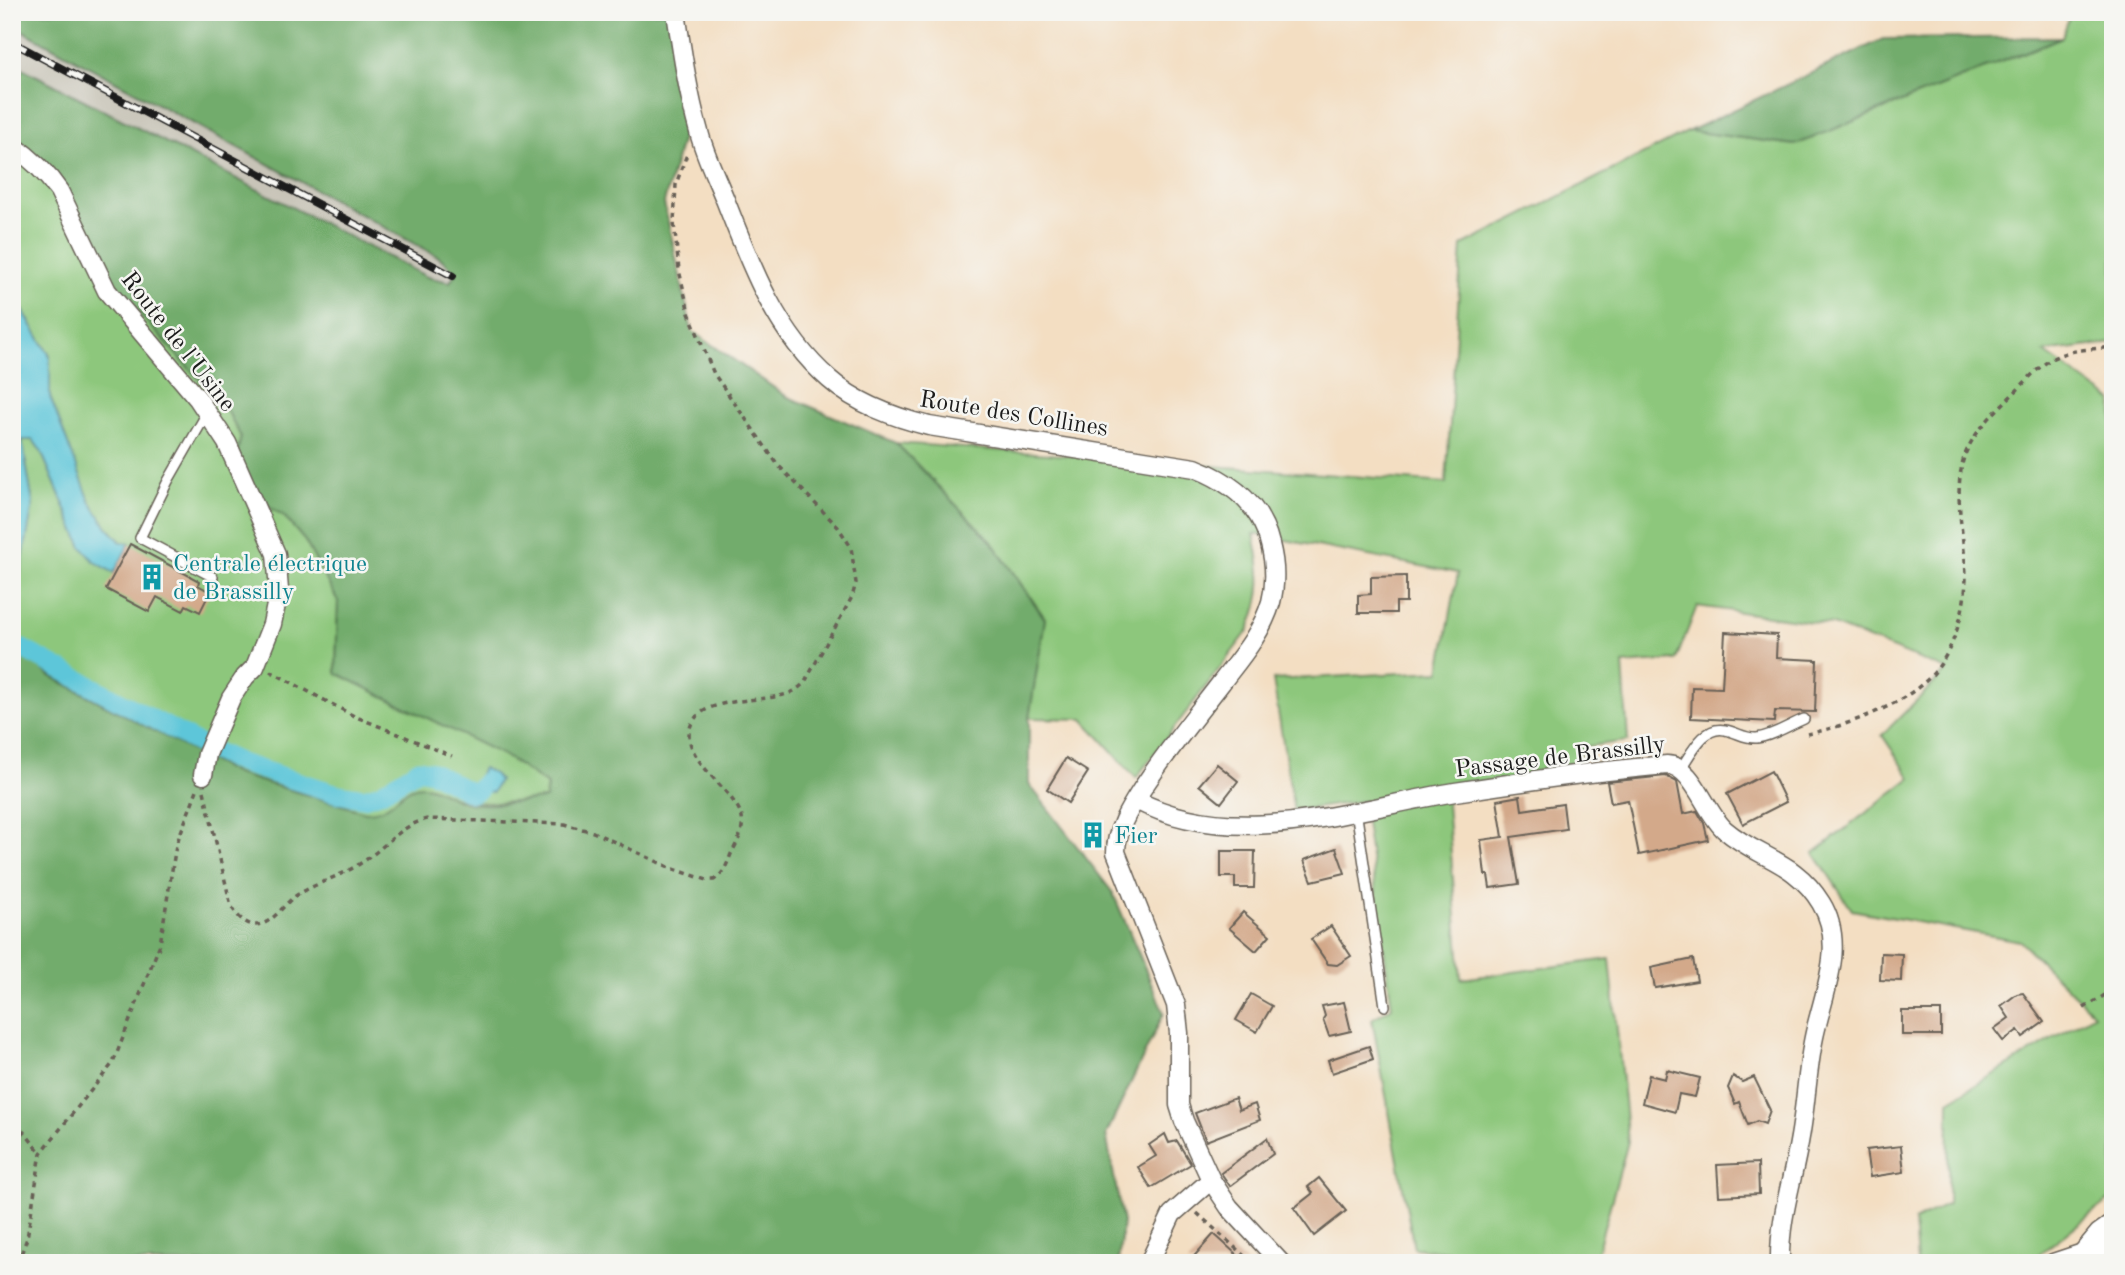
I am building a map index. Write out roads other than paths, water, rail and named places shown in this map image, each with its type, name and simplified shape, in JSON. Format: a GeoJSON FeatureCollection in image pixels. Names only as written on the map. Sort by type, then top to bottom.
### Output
{"type":"FeatureCollection","features":[{"type":"Feature","properties":{"kind":"street","name":"Route des Collines"},"geometry":{"type":"LineString","coordinates":[[676,12],[688,89],[700,135],[739,236],[774,312],[800,350],[830,381],[849,394],[890,414],[929,426],[1195,468],[1239,492],[1261,519],[1268,534],[1274,569],[1274,588],[1266,615],[1248,648],[1159,763],[1120,828],[1116,852],[1176,1005],[1179,1034],[1179,1105],[1184,1121],[1211,1180],[1229,1207],[1281,1263]]}},
{"type":"Feature","properties":{"kind":"street","name":"Route de l'Usine"},"geometry":{"type":"LineString","coordinates":[[12,145],[31,158],[51,179],[107,291],[175,369],[207,413],[226,443],[276,554],[279,590],[277,607],[256,664],[231,698],[209,749],[203,775]]}},
{"type":"Feature","properties":{"kind":"street","name":"Passage de Brassilly"},"geometry":{"type":"LineString","coordinates":[[1136,800],[1172,816],[1223,823],[1273,824],[1455,792],[1570,776],[1667,765],[1681,768],[1722,827],[1744,843],[1780,861],[1803,879],[1821,902],[1832,928],[1831,970],[1814,1037],[1801,1134],[1785,1201],[1780,1263]]}},
{"type":"Feature","properties":{"kind":"street"},"geometry":{"type":"LineString","coordinates":[[1149,1263],[1172,1214],[1211,1180]]}},
{"type":"Feature","properties":{"kind":"street"},"geometry":{"type":"LineString","coordinates":[[2084,1251],[2099,1233],[2113,1223]]}},
{"type":"Feature","properties":{"kind":"street"},"geometry":{"type":"LineString","coordinates":[[2053,1263],[2113,1243]]}},
{"type":"Feature","properties":{"kind":"lane"},"geometry":{"type":"LineString","coordinates":[[207,413],[168,481],[140,538],[213,577]]}},
{"type":"Feature","properties":{"kind":"lane"},"geometry":{"type":"LineString","coordinates":[[1681,768],[1700,741],[1715,730],[1726,730],[1744,737],[1756,738],[1804,719]]}},
{"type":"Feature","properties":{"kind":"lane"},"geometry":{"type":"LineString","coordinates":[[1356,810],[1385,1006]]}},
{"type":"Feature","properties":{"kind":"water"},"geometry":{"type":"Polygon","coordinates":[[[12,292],[50,356],[50,397],[90,501],[107,527],[121,542],[130,543],[114,573],[94,561],[82,547],[41,451],[33,440],[22,440],[33,504],[12,617],[12,292]]]}},
{"type":"Feature","properties":{"kind":"water"},"geometry":{"type":"Polygon","coordinates":[[[483,768],[499,780],[493,792],[485,792],[474,786],[483,768]]]}},
{"type":"Feature","properties":{"kind":"waterway"},"geometry":{"type":"LineString","coordinates":[[12,641],[23,649]]}},
{"type":"Feature","properties":{"kind":"waterway"},"geometry":{"type":"LineString","coordinates":[[23,649],[201,745],[240,763],[338,794],[364,798],[380,793],[419,769],[432,772],[472,793],[486,781]]}},
{"type":"Feature","properties":{"kind":"railway"},"geometry":{"type":"LineString","coordinates":[[12,42],[453,276]]}},
{"type":"Feature","properties":{"kind":"place","name":"Centrale électrique de Brassilly"},"geometry":{"type":"Point","coordinates":[152,577]}},
{"type":"Feature","properties":{"kind":"place","name":"Fier"},"geometry":{"type":"Point","coordinates":[1093,835]}}]}
